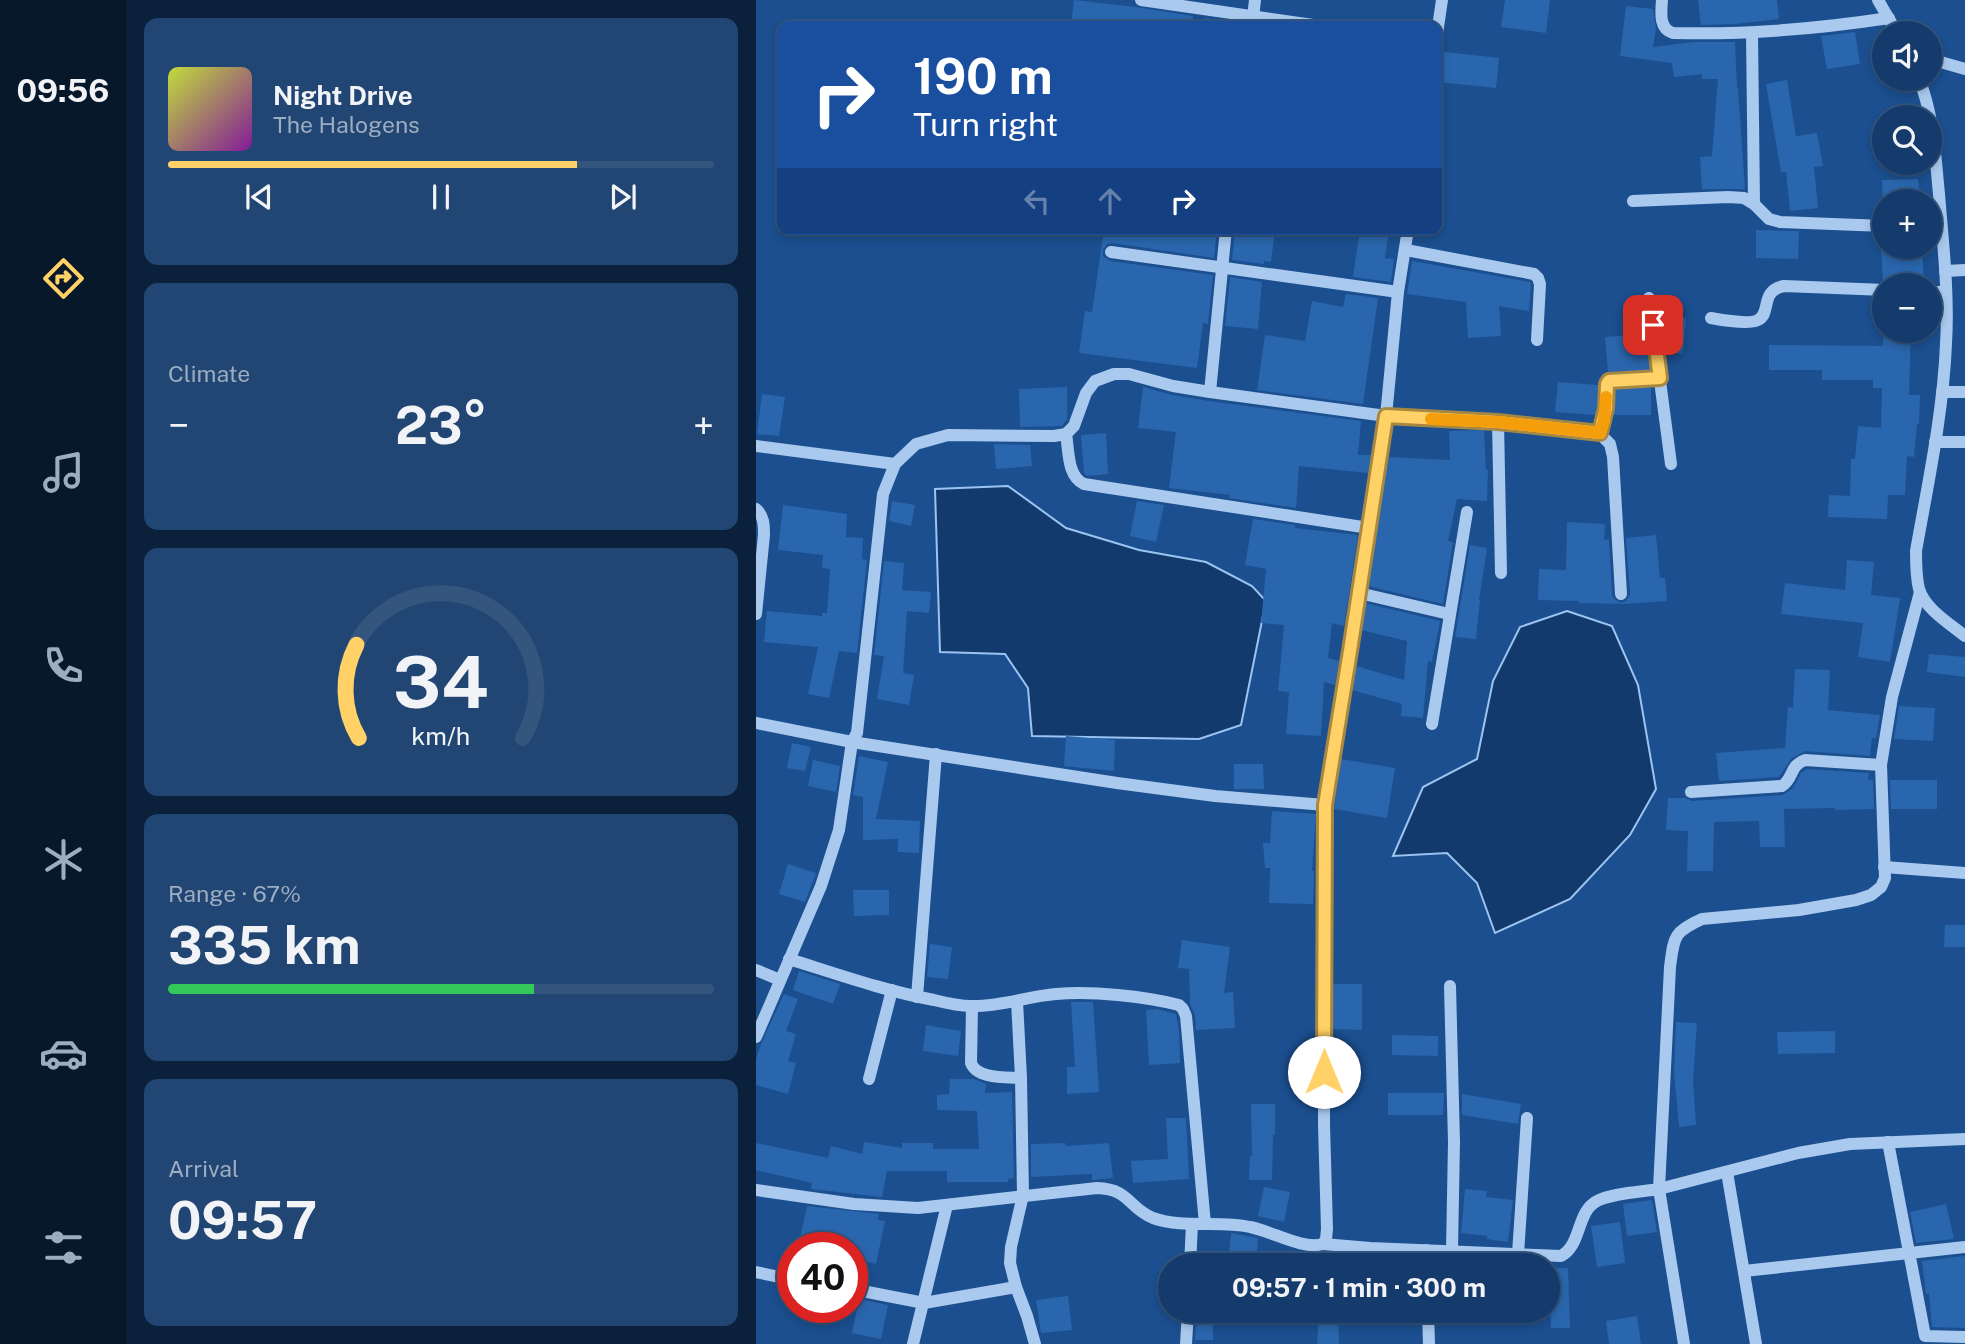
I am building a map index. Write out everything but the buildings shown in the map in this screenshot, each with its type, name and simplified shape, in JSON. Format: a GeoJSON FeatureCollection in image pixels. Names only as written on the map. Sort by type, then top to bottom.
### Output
{"type":"FeatureCollection","features":[{"type":"Feature","properties":{"kind":"street"},"geometry":{"type":"LineString","coordinates":[[1141,0],[1166,2],[1253,21],[1255,0]]}},
{"type":"Feature","properties":{"kind":"street"},"geometry":{"type":"LineString","coordinates":[[1439,21],[1442,0]]}},
{"type":"Feature","properties":{"kind":"street"},"geometry":{"type":"LineString","coordinates":[[1662,0],[1662,24],[1667,31],[1685,34],[1752,33],[1829,27],[1889,18]]}},
{"type":"Feature","properties":{"kind":"street"},"geometry":{"type":"LineString","coordinates":[[1878,0],[1891,21]]}},
{"type":"Feature","properties":{"kind":"street"},"geometry":{"type":"LineString","coordinates":[[1752,33],[1754,204]]}},
{"type":"Feature","properties":{"kind":"street"},"geometry":{"type":"LineString","coordinates":[[1942,62],[1965,69]]}},
{"type":"Feature","properties":{"kind":"street"},"geometry":{"type":"LineString","coordinates":[[1925,91],[1933,125],[1935,189]]}},
{"type":"Feature","properties":{"kind":"street"},"geometry":{"type":"LineString","coordinates":[[1633,201],[1744,198],[1769,219],[1780,222],[1872,226]]}},
{"type":"Feature","properties":{"kind":"street"},"geometry":{"type":"LineString","coordinates":[[1209,392],[1225,235]]}},
{"type":"Feature","properties":{"kind":"street"},"geometry":{"type":"LineString","coordinates":[[1323,1244],[1327,1229],[1324,1125],[1325,805],[1386,416],[1398,292],[1407,235]]}},
{"type":"Feature","properties":{"kind":"street"},"geometry":{"type":"LineString","coordinates":[[1406,250],[1534,274],[1540,284],[1537,340]]}},
{"type":"Feature","properties":{"kind":"street"},"geometry":{"type":"LineString","coordinates":[[1111,251],[1398,292]]}},
{"type":"Feature","properties":{"kind":"street"},"geometry":{"type":"LineString","coordinates":[[1942,257],[1946,292],[1946,344],[1935,442],[1916,551],[1916,572],[1920,592],[1930,606],[1965,636]]}},
{"type":"Feature","properties":{"kind":"street"},"geometry":{"type":"LineString","coordinates":[[1945,271],[1965,270]]}},
{"type":"Feature","properties":{"kind":"street"},"geometry":{"type":"LineString","coordinates":[[1711,318],[1757,320],[1763,316],[1767,298],[1772,291],[1784,286],[1872,289]]}},
{"type":"Feature","properties":{"kind":"street"},"geometry":{"type":"LineString","coordinates":[[1649,298],[1671,464]]}},
{"type":"Feature","properties":{"kind":"street"},"geometry":{"type":"LineString","coordinates":[[756,1037],[821,886],[839,830],[852,741],[857,733],[883,494],[895,464],[916,444],[948,435],[1066,434],[1074,426],[1086,393],[1095,381],[1114,374],[1129,374],[1209,392],[1386,416],[1498,422],[1600,433],[1609,444],[1613,457],[1621,594]]}},
{"type":"Feature","properties":{"kind":"street"},"geometry":{"type":"LineString","coordinates":[[1600,433],[1609,381],[1660,378]]}},
{"type":"Feature","properties":{"kind":"street"},"geometry":{"type":"LineString","coordinates":[[1942,392],[1965,392]]}},
{"type":"Feature","properties":{"kind":"street"},"geometry":{"type":"LineString","coordinates":[[1498,422],[1501,573]]}},
{"type":"Feature","properties":{"kind":"street"},"geometry":{"type":"LineString","coordinates":[[1066,434],[1072,471],[1078,481],[1084,484],[1369,528]]}},
{"type":"Feature","properties":{"kind":"street"},"geometry":{"type":"LineString","coordinates":[[1935,442],[1965,442]]}},
{"type":"Feature","properties":{"kind":"street"},"geometry":{"type":"LineString","coordinates":[[756,446],[895,464]]}},
{"type":"Feature","properties":{"kind":"street"},"geometry":{"type":"LineString","coordinates":[[756,509],[764,522],[764,535],[756,614]]}},
{"type":"Feature","properties":{"kind":"street"},"geometry":{"type":"LineString","coordinates":[[1432,724],[1467,512]]}},
{"type":"Feature","properties":{"kind":"street"},"geometry":{"type":"LineString","coordinates":[[1684,1344],[1659,1189],[1670,967],[1677,933],[1702,919],[1798,910],[1856,900],[1871,895],[1881,887],[1885,878],[1881,765],[1892,697],[1920,592]]}},
{"type":"Feature","properties":{"kind":"street"},"geometry":{"type":"LineString","coordinates":[[1359,593],[1450,614]]}},
{"type":"Feature","properties":{"kind":"street"},"geometry":{"type":"LineString","coordinates":[[756,723],[852,741],[1215,796],[1325,805]]}},
{"type":"Feature","properties":{"kind":"street"},"geometry":{"type":"LineString","coordinates":[[917,997],[936,754]]}},
{"type":"Feature","properties":{"kind":"street"},"geometry":{"type":"LineString","coordinates":[[1691,792],[1782,786],[1787,783],[1795,766],[1805,760],[1881,765]]}},
{"type":"Feature","properties":{"kind":"street"},"geometry":{"type":"LineString","coordinates":[[1884,867],[1965,873]]}},
{"type":"Feature","properties":{"kind":"street"},"geometry":{"type":"LineString","coordinates":[[789,959],[917,997],[972,1006],[1054,994],[1080,993],[1179,1005],[1186,1016],[1198,1224],[1192,1253]]}},
{"type":"Feature","properties":{"kind":"street"},"geometry":{"type":"LineString","coordinates":[[756,970],[780,980]]}},
{"type":"Feature","properties":{"kind":"street"},"geometry":{"type":"LineString","coordinates":[[1450,986],[1454,1142],[1452,1251]]}},
{"type":"Feature","properties":{"kind":"street"},"geometry":{"type":"LineString","coordinates":[[869,1080],[892,990]]}},
{"type":"Feature","properties":{"kind":"street"},"geometry":{"type":"LineString","coordinates":[[1017,1001],[1023,1195],[1010,1263],[1035,1344]]}},
{"type":"Feature","properties":{"kind":"street"},"geometry":{"type":"LineString","coordinates":[[972,1006],[973,1070],[1021,1079]]}},
{"type":"Feature","properties":{"kind":"street"},"geometry":{"type":"LineString","coordinates":[[1518,1253],[1527,1118]]}},
{"type":"Feature","properties":{"kind":"street"},"geometry":{"type":"LineString","coordinates":[[1560,1256],[1572,1247],[1586,1211],[1596,1201],[1605,1198],[1659,1189],[1798,1153],[1850,1144],[1965,1139]]}},
{"type":"Feature","properties":{"kind":"street"},"geometry":{"type":"LineString","coordinates":[[1888,1142],[1925,1340],[1965,1337]]}},
{"type":"Feature","properties":{"kind":"street"},"geometry":{"type":"LineString","coordinates":[[1727,1172],[1756,1344]]}},
{"type":"Feature","properties":{"kind":"street"},"geometry":{"type":"LineString","coordinates":[[756,1190],[886,1207],[918,1208],[1110,1188],[1156,1219],[1250,1226],[1295,1242],[1313,1245],[1496,1253]]}},
{"type":"Feature","properties":{"kind":"street"},"geometry":{"type":"LineString","coordinates":[[914,1344],[947,1205]]}},
{"type":"Feature","properties":{"kind":"street"},"geometry":{"type":"LineString","coordinates":[[1744,1271],[1965,1247]]}},
{"type":"Feature","properties":{"kind":"street"},"geometry":{"type":"LineString","coordinates":[[756,1272],[777,1277]]}},
{"type":"Feature","properties":{"kind":"street"},"geometry":{"type":"LineString","coordinates":[[868,1292],[924,1303],[1016,1287]]}},
{"type":"Feature","properties":{"kind":"street"},"geometry":{"type":"LineString","coordinates":[[1186,1344],[1187,1323]]}},
{"type":"Feature","properties":{"kind":"street"},"geometry":{"type":"LineString","coordinates":[[1428,1323],[1429,1344]]}},
{"type":"Feature","properties":{"kind":"water"},"geometry":{"type":"Polygon","coordinates":[[[1008,486],[1066,528],[1139,550],[1206,562],[1252,586],[1266,601],[1241,725],[1199,739],[1032,736],[1028,688],[1005,654],[940,652],[935,489],[1008,486]]]}},
{"type":"Feature","properties":{"kind":"water"},"geometry":{"type":"Polygon","coordinates":[[[1567,611],[1612,626],[1638,685],[1656,789],[1630,835],[1570,899],[1495,933],[1477,883],[1447,853],[1393,856],[1423,787],[1477,759],[1493,681],[1520,627],[1567,611]]]}},
{"type":"Feature","properties":{"kind":"slow traffic"},"geometry":{"type":"LineString","coordinates":[[1431,419],[1498,422],[1600,433],[1606,397]]}},
{"type":"Feature","properties":{"kind":"route"},"geometry":{"type":"LineString","coordinates":[[1324,1072],[1325,805],[1386,416],[1498,422],[1600,433],[1609,381],[1660,378],[1653,325]]}}]}
